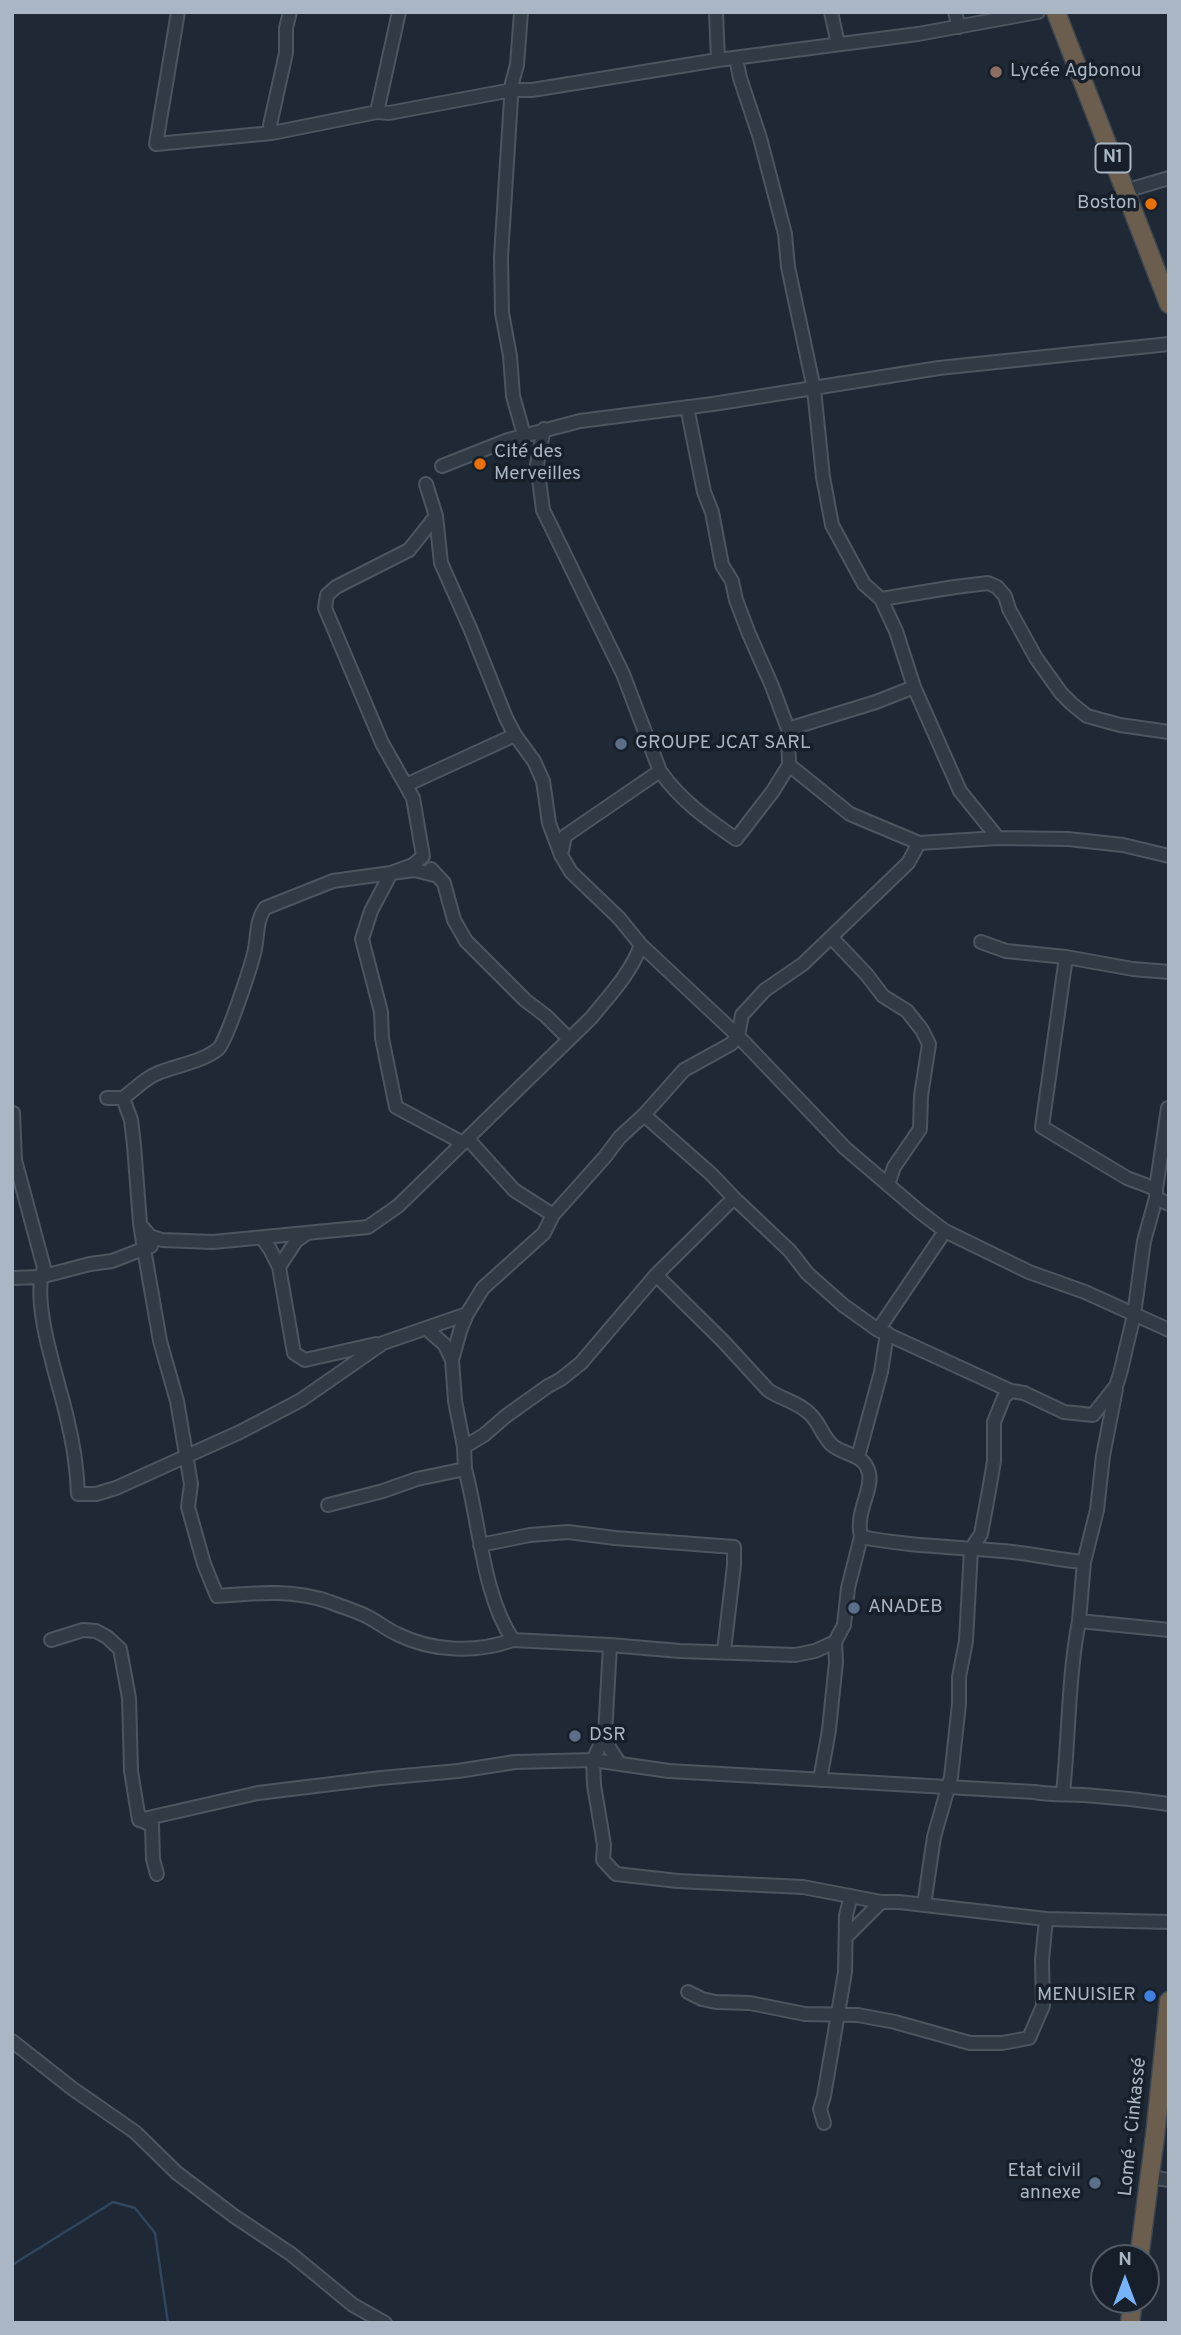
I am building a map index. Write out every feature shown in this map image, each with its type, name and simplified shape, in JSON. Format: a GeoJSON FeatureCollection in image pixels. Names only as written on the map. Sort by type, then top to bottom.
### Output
{"type":"FeatureCollection","features":[{"type":"Feature","properties":{"kind":"highway","name":"N1"},"geometry":{"type":"LineString","coordinates":[[1056,12],[1169,304]]}},
{"type":"Feature","properties":{"kind":"highway","name":"Lomé - Cinkassé"},"geometry":{"type":"LineString","coordinates":[[1141,2244],[1150,2177],[1162,2137],[1169,2001]]}},
{"type":"Feature","properties":{"kind":"street"},"geometry":{"type":"LineString","coordinates":[[178,12],[156,144],[272,133],[377,112],[389,113],[512,90],[532,90],[719,60],[959,27],[1038,12]]}},
{"type":"Feature","properties":{"kind":"street"},"geometry":{"type":"LineString","coordinates":[[272,133],[270,125],[286,53],[286,28],[290,12]]}},
{"type":"Feature","properties":{"kind":"street"},"geometry":{"type":"LineString","coordinates":[[377,112],[399,12]]}},
{"type":"Feature","properties":{"kind":"street"},"geometry":{"type":"LineString","coordinates":[[521,12],[517,65],[512,90],[501,257],[502,313],[510,356],[513,396],[524,435]]}},
{"type":"Feature","properties":{"kind":"street"},"geometry":{"type":"LineString","coordinates":[[716,12],[719,60]]}},
{"type":"Feature","properties":{"kind":"street"},"geometry":{"type":"LineString","coordinates":[[831,12],[838,44]]}},
{"type":"Feature","properties":{"kind":"street"},"geometry":{"type":"LineString","coordinates":[[955,12],[959,27]]}},
{"type":"Feature","properties":{"kind":"street"},"geometry":{"type":"LineString","coordinates":[[736,58],[785,234],[789,267],[814,389],[832,525],[864,584],[881,599],[896,631],[914,687],[960,791],[998,838]]}},
{"type":"Feature","properties":{"kind":"street"},"geometry":{"type":"LineString","coordinates":[[1125,191],[1169,178]]}},
{"type":"Feature","properties":{"kind":"street"},"geometry":{"type":"LineString","coordinates":[[442,466],[524,435],[580,421],[814,389],[939,368],[1169,344]]}},
{"type":"Feature","properties":{"kind":"street"},"geometry":{"type":"LineString","coordinates":[[544,429],[537,464],[543,510],[623,674],[660,771],[695,810],[736,839],[773,791],[789,765],[788,729],[736,600],[732,581],[722,565],[687,407]]}},
{"type":"Feature","properties":{"kind":"street"},"geometry":{"type":"LineString","coordinates":[[426,484],[436,516],[441,563],[506,718],[534,761],[543,781],[549,823],[561,855],[571,872],[619,918],[641,945],[738,1036],[845,1148],[945,1231],[1029,1272],[1085,1292],[1169,1330]]}},
{"type":"Feature","properties":{"kind":"street"},"geometry":{"type":"LineString","coordinates":[[436,516],[409,550],[336,587],[327,595],[325,608],[382,743],[413,798],[423,856],[434,875],[444,883],[454,920],[466,942],[568,1038]]}},
{"type":"Feature","properties":{"kind":"street"},"geometry":{"type":"LineString","coordinates":[[881,599],[988,583],[997,587],[1005,596],[1009,609],[1036,658],[1060,693],[1072,704],[1087,716],[1121,725],[1169,732]]}},
{"type":"Feature","properties":{"kind":"street"},"geometry":{"type":"LineString","coordinates":[[788,729],[876,702],[914,687]]}},
{"type":"Feature","properties":{"kind":"street"},"geometry":{"type":"LineString","coordinates":[[406,785],[515,735]]}},
{"type":"Feature","properties":{"kind":"street"},"geometry":{"type":"LineString","coordinates":[[789,765],[850,814],[919,843],[998,838],[1087,840],[1169,856]]}},
{"type":"Feature","properties":{"kind":"street"},"geometry":{"type":"LineString","coordinates":[[561,855],[565,836],[660,771]]}},
{"type":"Feature","properties":{"kind":"street"},"geometry":{"type":"LineString","coordinates":[[452,1360],[467,1314],[483,1288],[544,1233],[553,1215],[620,1137],[644,1115],[684,1070],[731,1044],[738,1036],[742,1015],[765,990],[803,964],[908,863],[919,843]]}},
{"type":"Feature","properties":{"kind":"street"},"geometry":{"type":"LineString","coordinates":[[423,856],[413,865],[391,873],[371,911],[362,939],[381,1012],[382,1038],[396,1107],[464,1141],[514,1190],[553,1215]]}},
{"type":"Feature","properties":{"kind":"street"},"geometry":{"type":"LineString","coordinates":[[107,1098],[123,1098],[156,1074],[217,1051],[225,1042],[245,985],[255,949],[260,916],[265,908],[333,881],[415,870],[434,875]]}},
{"type":"Feature","properties":{"kind":"street"},"geometry":{"type":"LineString","coordinates":[[831,937],[883,996],[907,1011],[929,1044],[921,1096],[920,1129],[894,1167],[888,1185]]}},
{"type":"Feature","properties":{"kind":"street"},"geometry":{"type":"LineString","coordinates":[[981,942],[1006,951],[1066,957],[1133,969],[1169,971]]}},
{"type":"Feature","properties":{"kind":"street"},"geometry":{"type":"LineString","coordinates":[[140,1223],[150,1236],[162,1240],[213,1242],[368,1227],[398,1206],[590,1018],[617,986],[637,956],[641,945]]}},
{"type":"Feature","properties":{"kind":"street"},"geometry":{"type":"LineString","coordinates":[[1066,957],[1042,1127],[1169,1204]]}},
{"type":"Feature","properties":{"kind":"street"},"geometry":{"type":"LineString","coordinates":[[123,1098],[131,1120],[144,1250],[160,1340],[177,1401],[191,1484],[188,1507],[204,1564],[217,1595],[287,1593],[328,1601],[367,1616],[399,1636],[448,1650],[485,1647],[513,1640],[680,1651],[795,1655],[816,1651],[835,1642]]}},
{"type":"Feature","properties":{"kind":"street"},"geometry":{"type":"LineString","coordinates":[[1063,1793],[1084,1562],[1097,1510],[1103,1456],[1116,1385],[1134,1315],[1144,1241],[1156,1194],[1168,1104]]}},
{"type":"Feature","properties":{"kind":"street"},"geometry":{"type":"LineString","coordinates":[[13,1113],[15,1160],[44,1268],[40,1277],[43,1311],[53,1367],[68,1418],[78,1494],[106,1491],[240,1432],[301,1400],[383,1343]]}},
{"type":"Feature","properties":{"kind":"street"},"geometry":{"type":"LineString","coordinates":[[644,1115],[711,1174],[790,1251],[807,1273],[843,1305],[883,1331],[1011,1391],[1024,1393],[1064,1412],[1093,1415],[1116,1385]]}},
{"type":"Feature","properties":{"kind":"street"},"geometry":{"type":"LineString","coordinates":[[464,1447],[581,1363],[656,1275],[734,1198]]}},
{"type":"Feature","properties":{"kind":"street"},"geometry":{"type":"LineString","coordinates":[[859,1457],[881,1372],[883,1331],[945,1231]]}},
{"type":"Feature","properties":{"kind":"street"},"geometry":{"type":"LineString","coordinates":[[279,1266],[296,1241],[309,1232]]}},
{"type":"Feature","properties":{"kind":"street"},"geometry":{"type":"LineString","coordinates":[[261,1238],[279,1266],[294,1353],[305,1360],[383,1343],[467,1314]]}},
{"type":"Feature","properties":{"kind":"street"},"geometry":{"type":"LineString","coordinates":[[12,1278],[40,1277],[112,1261],[144,1250],[162,1240]]}},
{"type":"Feature","properties":{"kind":"street"},"geometry":{"type":"LineString","coordinates":[[656,1275],[768,1390],[793,1401],[811,1414],[832,1445],[859,1457],[869,1471],[870,1482],[860,1512],[861,1537],[848,1588],[844,1625],[835,1642],[836,1662],[829,1730],[820,1780]]}},
{"type":"Feature","properties":{"kind":"street"},"geometry":{"type":"LineString","coordinates":[[427,1329],[445,1345],[452,1360],[465,1469],[480,1545],[504,1627],[513,1640]]}},
{"type":"Feature","properties":{"kind":"street"},"geometry":{"type":"LineString","coordinates":[[925,1905],[934,1837],[950,1787],[959,1704],[959,1677],[966,1641],[971,1549],[981,1534],[990,1485],[994,1461],[994,1422],[1004,1398],[1011,1391]]}},
{"type":"Feature","properties":{"kind":"street"},"geometry":{"type":"LineString","coordinates":[[328,1505],[417,1479],[465,1469]]}},
{"type":"Feature","properties":{"kind":"street"},"geometry":{"type":"LineString","coordinates":[[480,1545],[530,1535],[568,1532],[734,1547],[724,1651]]}},
{"type":"Feature","properties":{"kind":"street"},"geometry":{"type":"LineString","coordinates":[[861,1537],[887,1542],[1005,1551],[1084,1562]]}},
{"type":"Feature","properties":{"kind":"street"},"geometry":{"type":"LineString","coordinates":[[1079,1620],[1169,1630]]}},
{"type":"Feature","properties":{"kind":"street"},"geometry":{"type":"LineString","coordinates":[[51,1640],[83,1630],[96,1631],[120,1649],[129,1698],[131,1771],[139,1820]]}},
{"type":"Feature","properties":{"kind":"street"},"geometry":{"type":"LineString","coordinates":[[610,1645],[605,1735],[593,1760],[594,1785],[604,1844],[603,1860],[616,1874],[670,1881],[803,1886],[881,1902],[1046,1919],[1169,1923]]}},
{"type":"Feature","properties":{"kind":"street"},"geometry":{"type":"LineString","coordinates":[[605,1735],[620,1764]]}},
{"type":"Feature","properties":{"kind":"street"},"geometry":{"type":"LineString","coordinates":[[139,1820],[258,1793],[301,1787],[457,1771],[515,1762],[593,1760],[668,1770],[1053,1795],[1063,1793],[1169,1804]]}},
{"type":"Feature","properties":{"kind":"street"},"geometry":{"type":"LineString","coordinates":[[139,1820],[152,1825],[153,1858],[157,1874]]}},
{"type":"Feature","properties":{"kind":"street"},"geometry":{"type":"LineString","coordinates":[[824,2123],[820,2109],[845,1972],[846,1915],[851,1896]]}},
{"type":"Feature","properties":{"kind":"street"},"geometry":{"type":"LineString","coordinates":[[846,1937],[881,1902]]}},
{"type":"Feature","properties":{"kind":"street"},"geometry":{"type":"LineString","coordinates":[[688,1992],[716,2002],[750,2003],[805,2014],[858,2015],[895,2022],[970,2043],[1002,2043],[1029,2038],[1043,2006],[1042,1960],[1046,1919]]}},
{"type":"Feature","properties":{"kind":"street"},"geometry":{"type":"LineString","coordinates":[[12,2041],[73,2089],[135,2132],[177,2173],[224,2209],[291,2254],[354,2305],[385,2323]]}},
{"type":"Feature","properties":{"kind":"street"},"geometry":{"type":"LineString","coordinates":[[1150,2177],[1169,2180]]}},
{"type":"Feature","properties":{"kind":"waterway"},"geometry":{"type":"LineString","coordinates":[[12,2265],[113,2202],[135,2208],[155,2233],[168,2323]]}},
{"type":"Feature","properties":{"kind":"place","name":"Lycée Agbonou"},"geometry":{"type":"Point","coordinates":[996,72]}},
{"type":"Feature","properties":{"kind":"place","name":"Boston"},"geometry":{"type":"Point","coordinates":[1151,204]}},
{"type":"Feature","properties":{"kind":"place","name":"Cité des Merveilles"},"geometry":{"type":"Point","coordinates":[480,464]}},
{"type":"Feature","properties":{"kind":"place","name":"GROUPE JCAT SARL"},"geometry":{"type":"Point","coordinates":[621,744]}},
{"type":"Feature","properties":{"kind":"place","name":"ANADEB"},"geometry":{"type":"Point","coordinates":[854,1608]}},
{"type":"Feature","properties":{"kind":"place","name":"DSR"},"geometry":{"type":"Point","coordinates":[575,1736]}},
{"type":"Feature","properties":{"kind":"place","name":"MENUISIER"},"geometry":{"type":"Point","coordinates":[1150,1996]}},
{"type":"Feature","properties":{"kind":"place","name":"Etat civil annexe"},"geometry":{"type":"Point","coordinates":[1095,2183]}}]}
